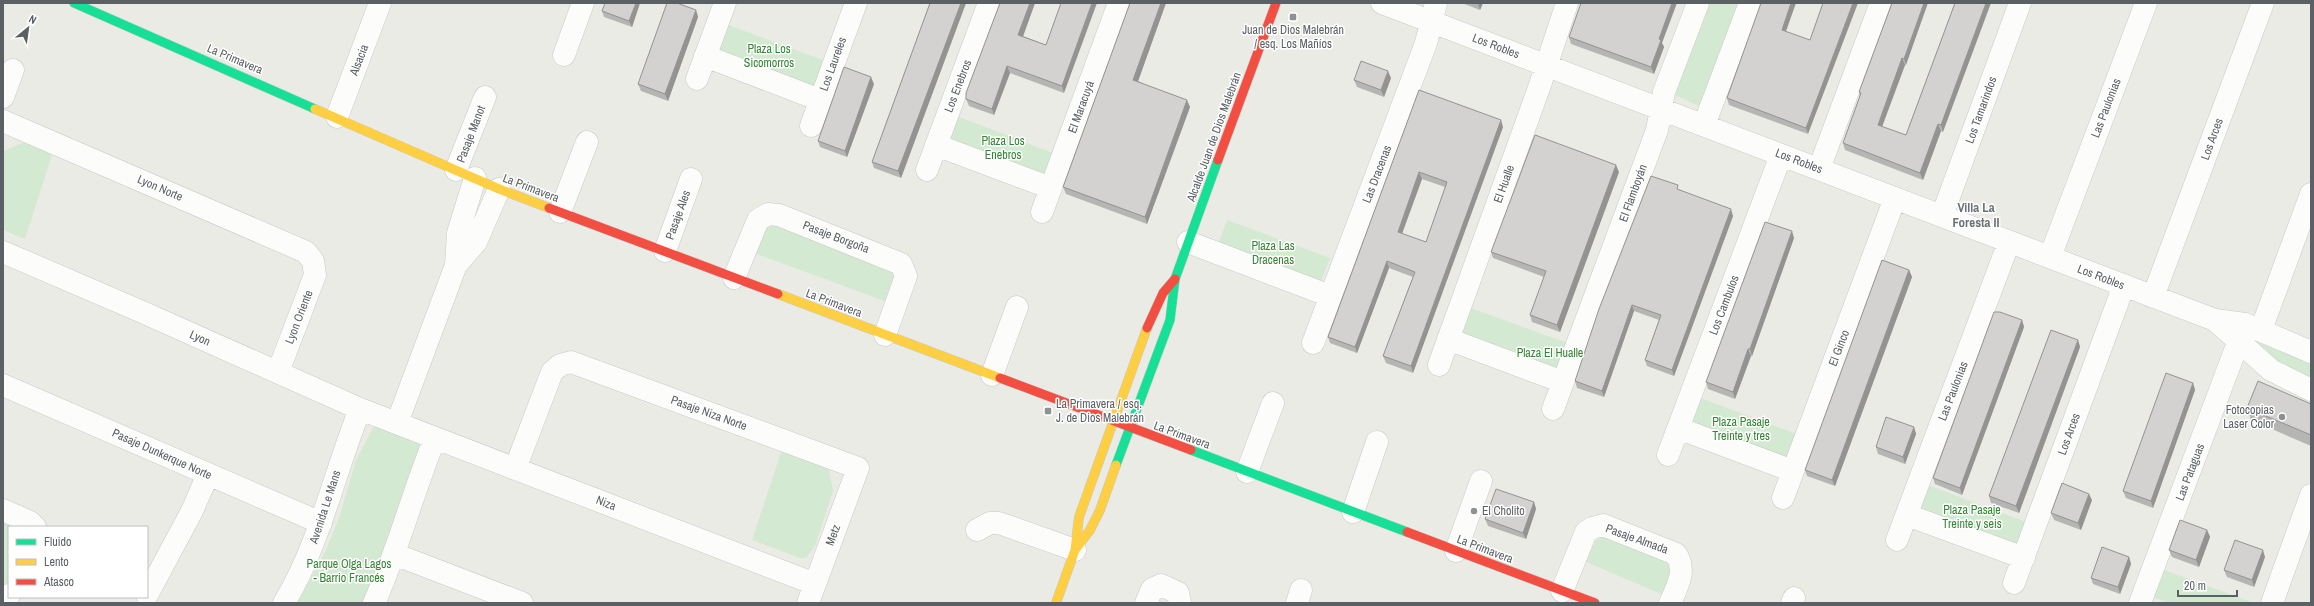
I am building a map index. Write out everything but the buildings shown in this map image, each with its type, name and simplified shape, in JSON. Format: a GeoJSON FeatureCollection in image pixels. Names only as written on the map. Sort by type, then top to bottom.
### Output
{"type":"FeatureCollection","features":[{"type":"Feature","properties":{"kind":"street","name":"La Primavera"},"geometry":{"type":"LineString","coordinates":[[74,3],[466,174],[560,212],[1595,603]]}},
{"type":"Feature","properties":{"kind":"street","name":"Alsacia"},"geometry":{"type":"LineString","coordinates":[[337,117],[380,3]]}},
{"type":"Feature","properties":{"kind":"street"},"geometry":{"type":"LineString","coordinates":[[564,55],[582,3]]}},
{"type":"Feature","properties":{"kind":"street"},"geometry":{"type":"LineString","coordinates":[[697,79],[725,3]]}},
{"type":"Feature","properties":{"kind":"street","name":"Los Laureles"},"geometry":{"type":"LineString","coordinates":[[811,126],[856,3]]}},
{"type":"Feature","properties":{"kind":"street","name":"Los Enebros"},"geometry":{"type":"LineString","coordinates":[[927,170],[989,3]]}},
{"type":"Feature","properties":{"kind":"street","name":"El Maracuyá"},"geometry":{"type":"LineString","coordinates":[[1042,212],[1119,3]]}},
{"type":"Feature","properties":{"kind":"street","name":"Alcalde Juan de Dios Malebrán"},"geometry":{"type":"LineString","coordinates":[[1075,550],[1096,520],[1170,320],[1174,304],[1175,279],[1276,3]]}},
{"type":"Feature","properties":{"kind":"street","name":"Los Robles"},"geometry":{"type":"LineString","coordinates":[[1382,3],[1433,12],[1546,65],[2153,297],[2215,320],[2235,322],[2261,330],[2311,352]]}},
{"type":"Feature","properties":{"kind":"street","name":"El Hualle"},"geometry":{"type":"LineString","coordinates":[[1439,365],[1567,3]]}},
{"type":"Feature","properties":{"kind":"street","name":"El Flamboyán"},"geometry":{"type":"LineString","coordinates":[[1553,409],[1657,130],[1664,92],[1698,3]]}},
{"type":"Feature","properties":{"kind":"street"},"geometry":{"type":"LineString","coordinates":[[1704,125],[1750,3]]}},
{"type":"Feature","properties":{"kind":"street"},"geometry":{"type":"LineString","coordinates":[[1819,169],[1881,3]]}},
{"type":"Feature","properties":{"kind":"street","name":"Los Tamarindos"},"geometry":{"type":"LineString","coordinates":[[1942,216],[2020,3]]}},
{"type":"Feature","properties":{"kind":"street","name":"Las Paulonias"},"geometry":{"type":"LineString","coordinates":[[2050,257],[2146,3]]}},
{"type":"Feature","properties":{"kind":"street","name":"Los Arces"},"geometry":{"type":"LineString","coordinates":[[2153,297],[2263,3]]}},
{"type":"Feature","properties":{"kind":"street","name":"Las Dracenas"},"geometry":{"type":"LineString","coordinates":[[1313,343],[1426,43],[1433,12]]}},
{"type":"Feature","properties":{"kind":"street"},"geometry":{"type":"LineString","coordinates":[[705,56],[820,100]]}},
{"type":"Feature","properties":{"kind":"street"},"geometry":{"type":"LineString","coordinates":[[3,97],[13,70]]}},
{"type":"Feature","properties":{"kind":"street","name":"Pasaje Manot"},"geometry":{"type":"LineString","coordinates":[[466,174],[485,97]]}},
{"type":"Feature","properties":{"kind":"street","name":"Lyon Norte"},"geometry":{"type":"LineString","coordinates":[[3,121],[301,249],[313,261]]}},
{"type":"Feature","properties":{"kind":"street"},"geometry":{"type":"LineString","coordinates":[[560,212],[587,142]]}},
{"type":"Feature","properties":{"kind":"street"},"geometry":{"type":"LineString","coordinates":[[936,145],[1051,188]]}},
{"type":"Feature","properties":{"kind":"street","name":"Los Cambulos"},"geometry":{"type":"LineString","coordinates":[[1668,455],[1780,155]]}},
{"type":"Feature","properties":{"kind":"street"},"geometry":{"type":"LineString","coordinates":[[396,423],[456,265],[458,233],[466,174]]}},
{"type":"Feature","properties":{"kind":"street","name":"Pasaje Ales"},"geometry":{"type":"LineString","coordinates":[[665,252],[691,179]]}},
{"type":"Feature","properties":{"kind":"street"},"geometry":{"type":"LineString","coordinates":[[456,265],[476,242],[500,188]]}},
{"type":"Feature","properties":{"kind":"street"},"geometry":{"type":"LineString","coordinates":[[2261,330],[2311,194]]}},
{"type":"Feature","properties":{"kind":"street","name":"El Ginco"},"geometry":{"type":"LineString","coordinates":[[1783,498],[1895,198]]}},
{"type":"Feature","properties":{"kind":"street","name":"Pasaje Borgoña"},"geometry":{"type":"LineString","coordinates":[[734,278],[758,220],[768,214],[779,215],[901,264],[906,276],[885,335]]}},
{"type":"Feature","properties":{"kind":"street"},"geometry":{"type":"LineString","coordinates":[[1188,242],[1330,296]]}},
{"type":"Feature","properties":{"kind":"street","name":"Las Paulonias"},"geometry":{"type":"LineString","coordinates":[[1897,540],[2009,242]]}},
{"type":"Feature","properties":{"kind":"street","name":"Lyon"},"geometry":{"type":"LineString","coordinates":[[3,252],[360,409],[396,423]]}},
{"type":"Feature","properties":{"kind":"street","name":"Lyon Oriente"},"geometry":{"type":"LineString","coordinates":[[278,372],[315,275],[313,261]]}},
{"type":"Feature","properties":{"kind":"street","name":"Alcalde Juan de Dios Malebrán"},"geometry":{"type":"LineString","coordinates":[[1060,602],[1075,550],[1079,517],[1113,421],[1152,314],[1163,293],[1175,279]]}},
{"type":"Feature","properties":{"kind":"street","name":"Los Arces"},"geometry":{"type":"LineString","coordinates":[[2014,583],[2124,285]]}},
{"type":"Feature","properties":{"kind":"street"},"geometry":{"type":"LineString","coordinates":[[992,375],[1017,307]]}},
{"type":"Feature","properties":{"kind":"street","name":"Los Robles"},"geometry":{"type":"LineString","coordinates":[[2215,320],[2276,373],[2311,390]]}},
{"type":"Feature","properties":{"kind":"street"},"geometry":{"type":"LineString","coordinates":[[1448,339],[1564,382]]}},
{"type":"Feature","properties":{"kind":"street","name":"Las Pataguas"},"geometry":{"type":"LineString","coordinates":[[2144,602],[2239,340]]}},
{"type":"Feature","properties":{"kind":"street","name":"Pasaje Niza Norte"},"geometry":{"type":"LineString","coordinates":[[515,469],[552,372],[560,365],[576,363],[858,468]]}},
{"type":"Feature","properties":{"kind":"street","name":"Pasaje Dunkerque Norte"},"geometry":{"type":"LineString","coordinates":[[3,385],[321,524]]}},
{"type":"Feature","properties":{"kind":"street"},"geometry":{"type":"LineString","coordinates":[[1247,472],[1273,403]]}},
{"type":"Feature","properties":{"kind":"street","name":"Avenida Le Mans"},"geometry":{"type":"LineString","coordinates":[[284,603],[304,566],[321,524],[342,457],[360,409]]}},
{"type":"Feature","properties":{"kind":"street","name":"Niza"},"geometry":{"type":"LineString","coordinates":[[396,423],[515,469],[812,593]]}},
{"type":"Feature","properties":{"kind":"street"},"geometry":{"type":"LineString","coordinates":[[1678,428],[1793,471]]}},
{"type":"Feature","properties":{"kind":"street"},"geometry":{"type":"LineString","coordinates":[[374,603],[394,554],[417,483],[435,438]]}},
{"type":"Feature","properties":{"kind":"street"},"geometry":{"type":"LineString","coordinates":[[1353,512],[1377,442]]}},
{"type":"Feature","properties":{"kind":"street","name":"Metz"},"geometry":{"type":"LineString","coordinates":[[812,593],[858,468]]}},
{"type":"Feature","properties":{"kind":"street"},"geometry":{"type":"LineString","coordinates":[[148,592],[192,511],[208,474]]}},
{"type":"Feature","properties":{"kind":"street"},"geometry":{"type":"LineString","coordinates":[[1456,551],[1481,481]]}},
{"type":"Feature","properties":{"kind":"street"},"geometry":{"type":"LineString","coordinates":[[2272,603],[2311,495]]}},
{"type":"Feature","properties":{"kind":"street"},"geometry":{"type":"LineString","coordinates":[[3,510],[30,522],[34,526]]}},
{"type":"Feature","properties":{"kind":"street"},"geometry":{"type":"LineString","coordinates":[[1907,515],[2024,558]]}},
{"type":"Feature","properties":{"kind":"street"},"geometry":{"type":"LineString","coordinates":[[977,530],[990,523],[999,523],[1075,550]]}},
{"type":"Feature","properties":{"kind":"street","name":"Pasaje Almada"},"geometry":{"type":"LineString","coordinates":[[1562,591],[1586,532],[1592,528],[1603,526],[1676,554],[1680,561],[1682,573],[1670,603]]}},
{"type":"Feature","properties":{"kind":"street"},"geometry":{"type":"LineString","coordinates":[[394,554],[515,602]]}},
{"type":"Feature","properties":{"kind":"street"},"geometry":{"type":"LineString","coordinates":[[1146,603],[1152,589],[1161,585],[1178,593],[1181,599],[1180,603]]}},
{"type":"Feature","properties":{"kind":"green space"},"geometry":{"type":"Polygon","coordinates":[[[1708,3],[1741,3],[1701,107],[1673,94],[1708,3]]]}},
{"type":"Feature","properties":{"kind":"green space","name":"Plaza Los Sicomorros"},"geometry":{"type":"Polygon","coordinates":[[[723,23],[825,61],[815,88],[713,51],[723,23]]]}},
{"type":"Feature","properties":{"kind":"green space","name":"Plaza Los Enebros"},"geometry":{"type":"Polygon","coordinates":[[[957,116],[1058,155],[1048,179],[948,141],[957,116]]]}},
{"type":"Feature","properties":{"kind":"green space"},"geometry":{"type":"Polygon","coordinates":[[[27,141],[52,155],[25,239],[3,230],[3,155],[4,151],[27,141]]]}},
{"type":"Feature","properties":{"kind":"green space","name":"Plaza Las Dracenas"},"geometry":{"type":"Polygon","coordinates":[[[1227,220],[1330,258],[1319,286],[1217,248],[1227,220]]]}},
{"type":"Feature","properties":{"kind":"green space"},"geometry":{"type":"Polygon","coordinates":[[[771,221],[897,269],[890,303],[754,253],[764,227],[771,221]]]}},
{"type":"Feature","properties":{"kind":"green space","name":"Plaza El Hualle"},"geometry":{"type":"Polygon","coordinates":[[[1468,307],[1570,344],[1560,372],[1458,335],[1468,307]]]}},
{"type":"Feature","properties":{"kind":"green space"},"geometry":{"type":"Polygon","coordinates":[[[2256,342],[2271,342],[2311,363],[2311,379],[2279,364],[2256,342]]]}},
{"type":"Feature","properties":{"kind":"green space","name":"Plaza Pasaje Treinte y tres"},"geometry":{"type":"Polygon","coordinates":[[[1695,396],[1797,434],[1787,462],[1685,424],[1695,396]]]}},
{"type":"Feature","properties":{"kind":"green space","name":"Parque Olga Lagos - Barrio Francés"},"geometry":{"type":"Polygon","coordinates":[[[374,426],[420,444],[417,463],[365,603],[297,603],[326,550],[339,518],[356,460],[374,426]]]}},
{"type":"Feature","properties":{"kind":"green space"},"geometry":{"type":"Polygon","coordinates":[[[783,446],[827,460],[833,491],[815,546],[806,558],[800,558],[752,540],[783,446]]]}},
{"type":"Feature","properties":{"kind":"green space","name":"Plaza Pasaje Treinte y seis"},"geometry":{"type":"Polygon","coordinates":[[[1928,485],[2026,522],[2016,548],[1919,511],[1928,485]]]}},
{"type":"Feature","properties":{"kind":"green space"},"geometry":{"type":"Polygon","coordinates":[[[3,515],[25,526],[8,526],[8,587],[3,589],[3,515]]]}},
{"type":"Feature","properties":{"kind":"green space"},"geometry":{"type":"Polygon","coordinates":[[[1608,534],[1672,560],[1666,596],[1586,562],[1595,541],[1608,534]]]}},
{"type":"Feature","properties":{"kind":"green space"},"geometry":{"type":"Polygon","coordinates":[[[2159,568],[2254,603],[2169,603],[2149,596],[2159,568]]]}},
{"type":"Feature","properties":{"kind":"traffic: fast"},"geometry":{"type":"LineString","coordinates":[[74,3],[315,109]]}},
{"type":"Feature","properties":{"kind":"traffic: fast"},"geometry":{"type":"LineString","coordinates":[[1116,465],[1170,320],[1175,279],[1218,160]]}},
{"type":"Feature","properties":{"kind":"traffic: fast"},"geometry":{"type":"LineString","coordinates":[[1191,450],[1407,532]]}},
{"type":"Feature","properties":{"kind":"traffic: slow"},"geometry":{"type":"LineString","coordinates":[[315,109],[499,189],[549,208]]}},
{"type":"Feature","properties":{"kind":"traffic: slow"},"geometry":{"type":"LineString","coordinates":[[778,294],[1000,378]]}},
{"type":"Feature","properties":{"kind":"traffic: slow"},"geometry":{"type":"LineString","coordinates":[[1075,550],[1079,517],[1147,328]]}},
{"type":"Feature","properties":{"kind":"traffic: slow"},"geometry":{"type":"LineString","coordinates":[[1056,603],[1075,550],[1090,530],[1100,510],[1116,465]]}},
{"type":"Feature","properties":{"kind":"traffic: jam"},"geometry":{"type":"LineString","coordinates":[[1218,160],[1276,3]]}},
{"type":"Feature","properties":{"kind":"traffic: jam"},"geometry":{"type":"LineString","coordinates":[[549,208],[778,294]]}},
{"type":"Feature","properties":{"kind":"traffic: jam"},"geometry":{"type":"LineString","coordinates":[[1147,328],[1163,293],[1175,279]]}},
{"type":"Feature","properties":{"kind":"traffic: jam"},"geometry":{"type":"LineString","coordinates":[[1000,378],[1191,450]]}},
{"type":"Feature","properties":{"kind":"traffic: jam"},"geometry":{"type":"LineString","coordinates":[[1407,532],[1595,603]]}},
{"type":"Feature","properties":{"kind":"place","name":"Juan de Dios Malebrán / esq. Los Mañíos"},"geometry":{"type":"Point","coordinates":[1293,17]}},
{"type":"Feature","properties":{"kind":"place","name":"La Primavera / esq. J. de Dios Malebrán"},"geometry":{"type":"Point","coordinates":[1048,411]}},
{"type":"Feature","properties":{"kind":"place","name":"Fotocopias Laser Color"},"geometry":{"type":"Point","coordinates":[2282,417]}},
{"type":"Feature","properties":{"kind":"place","name":"El Cholito"},"geometry":{"type":"Point","coordinates":[1474,511]}},
{"type":"Feature","properties":{"kind":"district","name":"Villa La Foresta II"},"geometry":{"type":"Point","coordinates":[1976,214]}}]}
